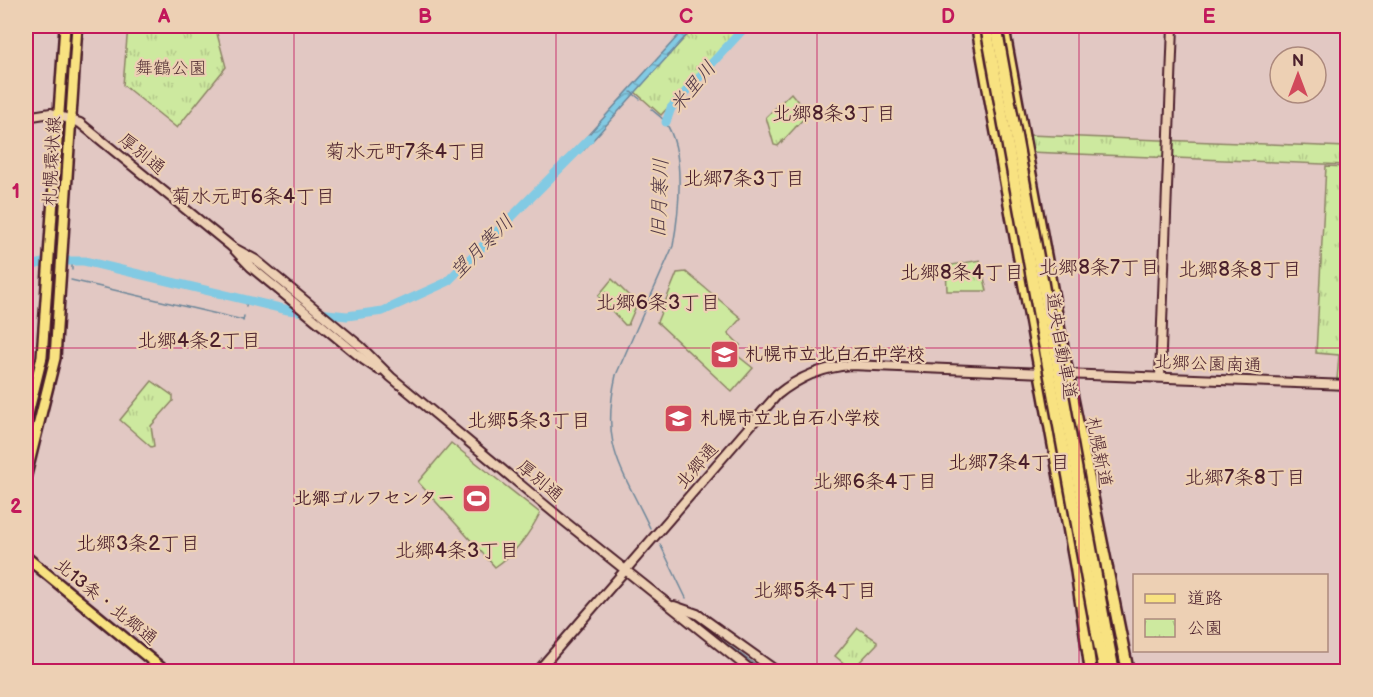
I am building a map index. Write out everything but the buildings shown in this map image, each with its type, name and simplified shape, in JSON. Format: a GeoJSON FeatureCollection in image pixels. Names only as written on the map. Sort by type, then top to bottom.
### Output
{"type":"FeatureCollection","features":[{"type":"Feature","properties":{"kind":"highway"},"geometry":{"type":"LineString","coordinates":[[977,26],[1076,568],[1091,672]]}},
{"type":"Feature","properties":{"kind":"highway","name":"道央自動車道"},"geometry":{"type":"LineString","coordinates":[[986,26],[1105,672]]}},
{"type":"Feature","properties":{"kind":"highway","name":"道央自動車道"},"geometry":{"type":"LineString","coordinates":[[996,26],[1114,672]]}},
{"type":"Feature","properties":{"kind":"highway","name":"札幌新道"},"geometry":{"type":"LineString","coordinates":[[1004,26],[1068,374],[1128,672]]}},
{"type":"Feature","properties":{"kind":"highway"},"geometry":{"type":"LineString","coordinates":[[1115,615],[1117,652],[1121,672]]}},
{"type":"Feature","properties":{"kind":"main road","name":"札幌環状線"},"geometry":{"type":"LineString","coordinates":[[26,422],[42,357],[65,26]]}},
{"type":"Feature","properties":{"kind":"main road","name":"札幌環状線"},"geometry":{"type":"LineString","coordinates":[[26,475],[55,358],[77,26]]}},
{"type":"Feature","properties":{"kind":"main road","name":"北13条・北郷通"},"geometry":{"type":"LineString","coordinates":[[26,557],[166,672]]}},
{"type":"Feature","properties":{"kind":"street"},"geometry":{"type":"LineString","coordinates":[[1160,377],[1173,26]]}},
{"type":"Feature","properties":{"kind":"street"},"geometry":{"type":"LineString","coordinates":[[26,117],[44,113],[58,114]]}},
{"type":"Feature","properties":{"kind":"street","name":"厚別通"},"geometry":{"type":"LineString","coordinates":[[58,114],[71,118],[232,247],[364,360],[391,377],[626,570],[673,605],[689,623],[753,672]]}},
{"type":"Feature","properties":{"kind":"street","name":"北郷通"},"geometry":{"type":"LineString","coordinates":[[537,672],[777,395],[805,377],[831,367],[851,365],[1068,374]]}},
{"type":"Feature","properties":{"kind":"street","name":"北郷公園南通"},"geometry":{"type":"LineString","coordinates":[[1068,374],[1347,385]]}},
{"type":"Feature","properties":{"kind":"street","name":"厚別通"},"geometry":{"type":"LineString","coordinates":[[673,605],[697,614],[778,672]]}},
{"type":"Feature","properties":{"kind":"green space","name":"舞鶴公園"},"geometry":{"type":"Polygon","coordinates":[[[128,26],[215,26],[226,67],[177,128],[123,85],[128,26]]]}},
{"type":"Feature","properties":{"kind":"green space"},"geometry":{"type":"Polygon","coordinates":[[[696,26],[743,26],[661,115],[634,91],[696,26]]]}},
{"type":"Feature","properties":{"kind":"green space"},"geometry":{"type":"Polygon","coordinates":[[[791,93],[808,114],[778,146],[774,145],[766,117],[791,93]]]}},
{"type":"Feature","properties":{"kind":"green space"},"geometry":{"type":"Polygon","coordinates":[[[1028,135],[1347,147],[1347,165],[1029,152],[1028,135]]]}},
{"type":"Feature","properties":{"kind":"green space"},"geometry":{"type":"Polygon","coordinates":[[[1326,166],[1347,167],[1347,381],[1337,380],[1339,355],[1316,353],[1326,166]]]}},
{"type":"Feature","properties":{"kind":"green space"},"geometry":{"type":"Polygon","coordinates":[[[980,260],[987,291],[947,291],[946,266],[980,260]]]}},
{"type":"Feature","properties":{"kind":"green space"},"geometry":{"type":"Polygon","coordinates":[[[686,272],[741,318],[728,333],[740,345],[728,348],[753,368],[732,392],[657,322],[677,273],[686,272]]]}},
{"type":"Feature","properties":{"kind":"green space"},"geometry":{"type":"Polygon","coordinates":[[[612,279],[637,304],[628,325],[625,325],[598,296],[612,279]]]}},
{"type":"Feature","properties":{"kind":"green space"},"geometry":{"type":"Polygon","coordinates":[[[152,381],[173,396],[173,401],[151,426],[154,446],[151,447],[120,420],[152,381]]]}},
{"type":"Feature","properties":{"kind":"green space","name":"北郷ゴルフセンター"},"geometry":{"type":"Polygon","coordinates":[[[451,443],[540,513],[521,543],[495,567],[418,482],[451,443]]]}},
{"type":"Feature","properties":{"kind":"green space"},"geometry":{"type":"Polygon","coordinates":[[[858,628],[877,641],[877,644],[852,670],[835,656],[858,628]]]}},
{"type":"Feature","properties":{"kind":"water"},"geometry":{"type":"Polygon","coordinates":[[[687,26],[695,26],[584,150],[579,145],[687,26]]]}},
{"type":"Feature","properties":{"kind":"waterway","name":"米里川"},"geometry":{"type":"LineString","coordinates":[[666,122],[671,108],[746,26]]}},
{"type":"Feature","properties":{"kind":"waterway","name":"旧月寒川"},"geometry":{"type":"LineString","coordinates":[[631,92],[640,99]]}},
{"type":"Feature","properties":{"kind":"waterway","name":"旧月寒川"},"geometry":{"type":"LineString","coordinates":[[650,528],[616,455],[610,421],[616,375],[673,246],[675,232],[679,200],[676,149],[672,134],[665,122],[651,109]]}},
{"type":"Feature","properties":{"kind":"waterway","name":"望月寒川"},"geometry":{"type":"LineString","coordinates":[[26,267],[50,261],[84,261],[288,310],[347,316],[383,311],[447,282],[589,139]]}},
{"type":"Feature","properties":{"kind":"waterway"},"geometry":{"type":"LineString","coordinates":[[72,261],[72,270]]}},
{"type":"Feature","properties":{"kind":"waterway"},"geometry":{"type":"LineString","coordinates":[[71,280],[243,320]]}},
{"type":"Feature","properties":{"kind":"waterway","name":"望月寒川"},"geometry":{"type":"LineString","coordinates":[[246,306],[247,300]]}},
{"type":"Feature","properties":{"kind":"waterway"},"geometry":{"type":"LineString","coordinates":[[243,321],[244,316]]}},
{"type":"Feature","properties":{"kind":"waterway","name":"旧月寒川"},"geometry":{"type":"LineString","coordinates":[[660,544],[686,598]]}},
{"type":"Feature","properties":{"kind":"waterway","name":"旧月寒川"},"geometry":{"type":"LineString","coordinates":[[708,630],[765,672]]}},
{"type":"Feature","properties":{"kind":"place","name":"札幌市立北白石中学校"},"geometry":{"type":"Point","coordinates":[724,354]}},
{"type":"Feature","properties":{"kind":"place","name":"札幌市立北白石小学校"},"geometry":{"type":"Point","coordinates":[679,418]}},
{"type":"Feature","properties":{"kind":"place","name":"北郷ゴルフセンター"},"geometry":{"type":"Point","coordinates":[476,498]}},
{"type":"Feature","properties":{"kind":"district","name":"北郷8条3丁目"},"geometry":{"type":"Point","coordinates":[834,114]}},
{"type":"Feature","properties":{"kind":"district","name":"菊水元町7条4丁目"},"geometry":{"type":"Point","coordinates":[406,152]}},
{"type":"Feature","properties":{"kind":"district","name":"北郷7条3丁目"},"geometry":{"type":"Point","coordinates":[744,179]}},
{"type":"Feature","properties":{"kind":"district","name":"菊水元町6条4丁目"},"geometry":{"type":"Point","coordinates":[253,197]}},
{"type":"Feature","properties":{"kind":"district","name":"北郷8条7丁目"},"geometry":{"type":"Point","coordinates":[1099,268]}},
{"type":"Feature","properties":{"kind":"district","name":"北郷8条8丁目"},"geometry":{"type":"Point","coordinates":[1240,270]}},
{"type":"Feature","properties":{"kind":"district","name":"北郷8条4丁目"},"geometry":{"type":"Point","coordinates":[962,273]}},
{"type":"Feature","properties":{"kind":"district","name":"北郷6条3丁目"},"geometry":{"type":"Point","coordinates":[658,303]}},
{"type":"Feature","properties":{"kind":"district","name":"北郷4条2丁目"},"geometry":{"type":"Point","coordinates":[199,341]}},
{"type":"Feature","properties":{"kind":"district","name":"北郷5条3丁目"},"geometry":{"type":"Point","coordinates":[529,421]}},
{"type":"Feature","properties":{"kind":"district","name":"北郷7条4丁目"},"geometry":{"type":"Point","coordinates":[1009,463]}},
{"type":"Feature","properties":{"kind":"district","name":"北郷7条8丁目"},"geometry":{"type":"Point","coordinates":[1245,478]}},
{"type":"Feature","properties":{"kind":"district","name":"北郷6条4丁目"},"geometry":{"type":"Point","coordinates":[875,482]}},
{"type":"Feature","properties":{"kind":"district","name":"北郷3条2丁目"},"geometry":{"type":"Point","coordinates":[138,544]}},
{"type":"Feature","properties":{"kind":"district","name":"北郷4条3丁目"},"geometry":{"type":"Point","coordinates":[457,551]}},
{"type":"Feature","properties":{"kind":"district","name":"北郷5条4丁目"},"geometry":{"type":"Point","coordinates":[815,591]}}]}
